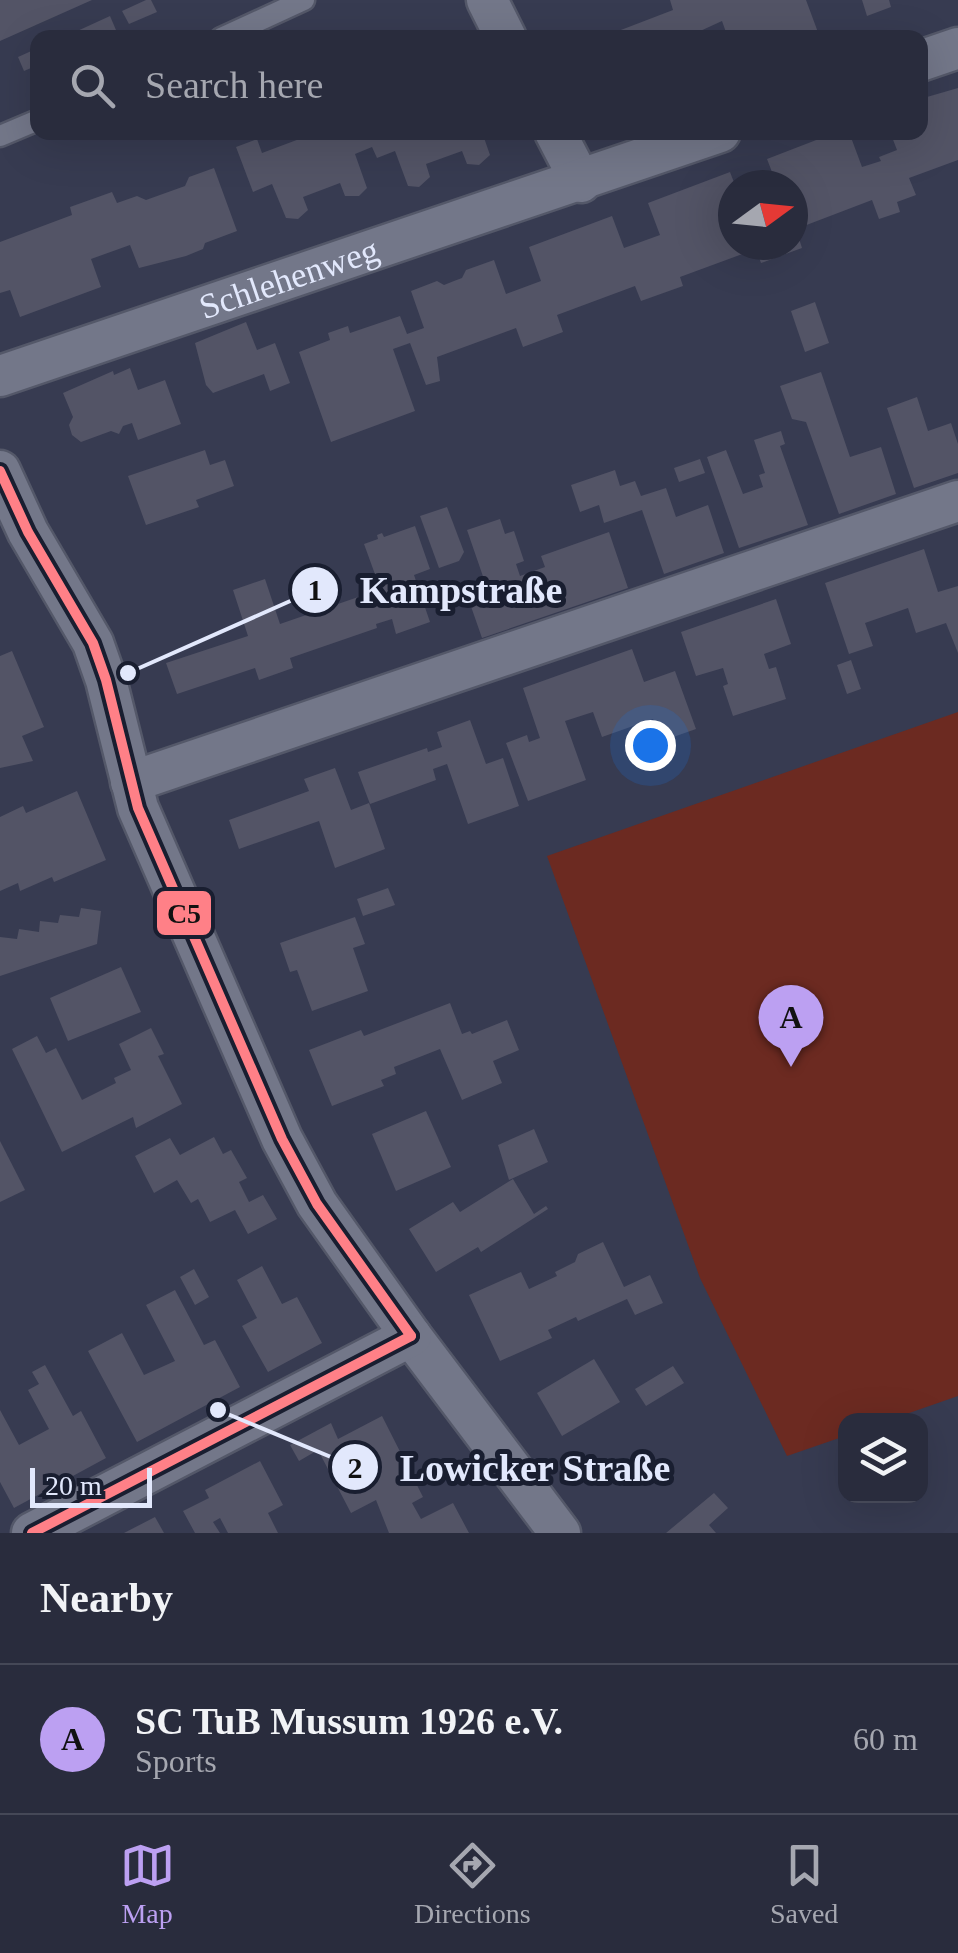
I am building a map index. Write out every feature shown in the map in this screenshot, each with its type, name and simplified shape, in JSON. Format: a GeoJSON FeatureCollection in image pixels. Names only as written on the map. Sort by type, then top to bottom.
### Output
{"type":"FeatureCollection","features":[{"type":"Feature","properties":{"kind":"street"},"geometry":{"type":"LineString","coordinates":[[486,0],[502,30]]}},
{"type":"Feature","properties":{"kind":"street"},"geometry":{"type":"LineString","coordinates":[[928,58],[958,48]]}},
{"type":"Feature","properties":{"kind":"street"},"geometry":{"type":"LineString","coordinates":[[559,140],[580,182]]}},
{"type":"Feature","properties":{"kind":"street","name":"Schlehenweg"},"geometry":{"type":"LineString","coordinates":[[0,376],[698,140]]}},
{"type":"Feature","properties":{"kind":"street"},"geometry":{"type":"LineString","coordinates":[[0,471],[28,532],[93,642],[131,782],[162,864],[282,1139],[317,1204],[560,1533]]}},
{"type":"Feature","properties":{"kind":"street"},"geometry":{"type":"LineString","coordinates":[[131,782],[958,501]]}},
{"type":"Feature","properties":{"kind":"street"},"geometry":{"type":"LineString","coordinates":[[32,1533],[411,1336]]}},
{"type":"Feature","properties":{"kind":"lane"},"geometry":{"type":"LineString","coordinates":[[238,30],[304,0]]}},
{"type":"Feature","properties":{"kind":"lane"},"geometry":{"type":"LineString","coordinates":[[0,136],[30,123]]}},
{"type":"Feature","properties":{"kind":"shaded area"},"geometry":{"type":"Polygon","coordinates":[[[958,712],[958,1396],[909,1413],[838,1413],[838,1438],[787,1456],[700,1278],[547,856],[958,712]]]}},
{"type":"Feature","properties":{"kind":"building"},"geometry":{"type":"Polygon","coordinates":[[[0,0],[92,0],[0,41],[0,0]]]}},
{"type":"Feature","properties":{"kind":"building"},"geometry":{"type":"Polygon","coordinates":[[[151,0],[157,12],[129,24],[122,11],[151,0]]]}},
{"type":"Feature","properties":{"kind":"building"},"geometry":{"type":"Polygon","coordinates":[[[670,0],[806,0],[817,30],[725,30],[722,21],[702,30],[621,30],[673,10],[670,0]]]}},
{"type":"Feature","properties":{"kind":"building"},"geometry":{"type":"Polygon","coordinates":[[[862,0],[889,0],[891,7],[867,16],[862,0]]]}},
{"type":"Feature","properties":{"kind":"building"},"geometry":{"type":"Polygon","coordinates":[[[110,16],[116,30],[79,30],[110,16]]]}},
{"type":"Feature","properties":{"kind":"building"},"geometry":{"type":"Polygon","coordinates":[[[30,52],[30,68],[24,71],[18,57],[30,52]]]}},
{"type":"Feature","properties":{"kind":"building"},"geometry":{"type":"Polygon","coordinates":[[[958,88],[958,160],[909,178],[916,195],[897,202],[900,212],[879,219],[872,200],[808,224],[808,170],[771,170],[767,159],[816,140],[852,140],[862,167],[897,150],[893,140],[928,140],[928,97],[958,88]]]}},
{"type":"Feature","properties":{"kind":"building"},"geometry":{"type":"Polygon","coordinates":[[[257,140],[262,153],[297,140],[485,140],[490,155],[479,165],[467,164],[462,151],[426,164],[430,177],[419,187],[408,186],[395,151],[377,158],[372,147],[355,154],[367,188],[359,196],[345,196],[340,183],[303,197],[308,210],[298,219],[286,218],[272,184],[253,192],[236,147],[257,140]]]}},
{"type":"Feature","properties":{"kind":"building"},"geometry":{"type":"Polygon","coordinates":[[[214,168],[237,231],[205,243],[203,249],[186,256],[139,268],[130,245],[91,259],[101,287],[20,317],[10,290],[0,293],[0,242],[72,215],[70,207],[112,192],[117,203],[137,196],[146,200],[185,186],[189,177],[214,168]]]}},
{"type":"Feature","properties":{"kind":"building"},"geometry":{"type":"Polygon","coordinates":[[[718,177],[718,260],[726,260],[680,277],[683,286],[641,301],[635,286],[557,315],[563,332],[523,347],[516,328],[437,357],[440,381],[426,385],[410,343],[393,349],[415,411],[331,442],[299,352],[330,340],[328,333],[348,326],[350,333],[400,316],[407,334],[424,328],[411,291],[437,281],[444,285],[462,278],[466,270],[494,260],[506,294],[541,281],[529,247],[612,216],[624,248],[660,235],[648,203],[718,177]]]}},
{"type":"Feature","properties":{"kind":"building"},"geometry":{"type":"Polygon","coordinates":[[[815,302],[829,343],[805,352],[791,311],[815,302]]]}},
{"type":"Feature","properties":{"kind":"building"},"geometry":{"type":"Polygon","coordinates":[[[246,322],[257,350],[275,343],[290,383],[270,391],[264,374],[213,393],[206,385],[195,343],[246,322]]]}},
{"type":"Feature","properties":{"kind":"building"},"geometry":{"type":"Polygon","coordinates":[[[130,368],[138,390],[165,380],[181,424],[138,440],[132,423],[123,426],[119,434],[111,431],[81,442],[72,435],[69,425],[73,417],[63,393],[113,371],[114,375],[130,368]]]}},
{"type":"Feature","properties":{"kind":"building"},"geometry":{"type":"Polygon","coordinates":[[[821,372],[850,457],[881,447],[896,494],[839,514],[806,422],[792,419],[780,386],[821,372]]]}},
{"type":"Feature","properties":{"kind":"building"},"geometry":{"type":"Polygon","coordinates":[[[917,397],[928,431],[951,423],[958,444],[958,473],[914,488],[887,408],[917,397]]]}},
{"type":"Feature","properties":{"kind":"building"},"geometry":{"type":"Polygon","coordinates":[[[781,431],[785,444],[780,446],[808,525],[739,548],[707,457],[726,450],[743,494],[763,487],[759,475],[765,473],[754,440],[781,431]]]}},
{"type":"Feature","properties":{"kind":"building"},"geometry":{"type":"Polygon","coordinates":[[[205,450],[210,465],[225,460],[234,486],[196,500],[199,507],[146,525],[128,476],[205,450]]]}},
{"type":"Feature","properties":{"kind":"building"},"geometry":{"type":"Polygon","coordinates":[[[700,459],[705,473],[679,482],[674,468],[700,459]]]}},
{"type":"Feature","properties":{"kind":"building"},"geometry":{"type":"Polygon","coordinates":[[[615,470],[620,486],[635,481],[641,496],[666,488],[676,517],[708,505],[724,553],[664,574],[642,510],[604,523],[599,505],[580,512],[571,485],[615,470]]]}},
{"type":"Feature","properties":{"kind":"building"},"geometry":{"type":"Polygon","coordinates":[[[447,507],[464,552],[459,561],[439,568],[420,516],[447,507]]]}},
{"type":"Feature","properties":{"kind":"building"},"geometry":{"type":"Polygon","coordinates":[[[500,519],[505,534],[514,531],[524,561],[516,564],[520,576],[545,567],[541,556],[609,532],[628,588],[482,638],[467,595],[487,588],[467,530],[500,519]]]}},
{"type":"Feature","properties":{"kind":"building"},"geometry":{"type":"Polygon","coordinates":[[[415,526],[430,569],[414,575],[430,622],[396,634],[392,619],[376,624],[377,628],[290,658],[293,668],[259,680],[255,668],[177,694],[166,663],[248,636],[233,590],[265,579],[280,624],[364,595],[368,605],[384,599],[364,544],[378,539],[377,535],[382,533],[384,537],[415,526]]]}},
{"type":"Feature","properties":{"kind":"building"},"geometry":{"type":"Polygon","coordinates":[[[924,549],[938,592],[958,586],[958,653],[946,623],[916,633],[908,608],[865,623],[873,646],[849,654],[825,583],[924,549]]]}},
{"type":"Feature","properties":{"kind":"building"},"geometry":{"type":"Polygon","coordinates":[[[776,599],[791,644],[764,654],[769,669],[776,667],[786,699],[733,716],[723,686],[728,684],[723,668],[696,676],[681,632],[776,599]]]}},
{"type":"Feature","properties":{"kind":"building"},"geometry":{"type":"Polygon","coordinates":[[[632,649],[644,682],[675,671],[696,729],[662,741],[653,719],[602,737],[593,712],[565,721],[586,780],[528,801],[506,743],[527,735],[529,742],[540,738],[523,688],[632,649]]]}},
{"type":"Feature","properties":{"kind":"building"},"geometry":{"type":"Polygon","coordinates":[[[12,651],[44,727],[22,736],[33,761],[0,768],[0,656],[12,651]]]}},
{"type":"Feature","properties":{"kind":"building"},"geometry":{"type":"Polygon","coordinates":[[[851,660],[861,689],[847,694],[837,665],[851,660]]]}},
{"type":"Feature","properties":{"kind":"building"},"geometry":{"type":"Polygon","coordinates":[[[470,720],[486,764],[503,758],[519,806],[468,824],[447,764],[433,769],[436,780],[370,804],[358,772],[427,748],[428,752],[442,747],[437,732],[470,720]]]}},
{"type":"Feature","properties":{"kind":"building"},"geometry":{"type":"Polygon","coordinates":[[[335,768],[351,810],[369,803],[385,849],[335,868],[319,821],[239,849],[229,820],[309,791],[304,779],[335,768]]]}},
{"type":"Feature","properties":{"kind":"building"},"geometry":{"type":"Polygon","coordinates":[[[77,791],[106,860],[54,882],[52,877],[20,891],[18,883],[0,891],[0,817],[23,806],[26,813],[77,791]]]}},
{"type":"Feature","properties":{"kind":"building"},"geometry":{"type":"Polygon","coordinates":[[[388,888],[395,905],[363,916],[357,899],[388,888]]]}},
{"type":"Feature","properties":{"kind":"building"},"geometry":{"type":"Polygon","coordinates":[[[81,908],[101,911],[97,944],[0,976],[0,937],[17,939],[19,929],[39,932],[40,921],[58,923],[60,915],[79,917],[81,908]]]}},
{"type":"Feature","properties":{"kind":"building"},"geometry":{"type":"Polygon","coordinates":[[[355,917],[365,944],[353,948],[368,991],[312,1011],[297,970],[290,972],[280,943],[355,917]]]}},
{"type":"Feature","properties":{"kind":"building"},"geometry":{"type":"Polygon","coordinates":[[[121,967],[141,1012],[68,1041],[50,998],[121,967]]]}},
{"type":"Feature","properties":{"kind":"building"},"geometry":{"type":"Polygon","coordinates":[[[450,1003],[462,1034],[507,1020],[519,1050],[493,1061],[502,1083],[462,1100],[440,1049],[394,1067],[396,1074],[381,1080],[384,1086],[332,1106],[309,1050],[361,1030],[364,1036],[450,1003]]]}},
{"type":"Feature","properties":{"kind":"building"},"geometry":{"type":"Polygon","coordinates":[[[151,1028],[164,1054],[158,1056],[182,1104],[136,1128],[133,1117],[62,1152],[12,1049],[37,1036],[46,1053],[56,1048],[82,1100],[116,1083],[114,1078],[131,1070],[119,1044],[151,1028]]]}},
{"type":"Feature","properties":{"kind":"building"},"geometry":{"type":"Polygon","coordinates":[[[426,1111],[451,1167],[396,1191],[372,1134],[426,1111]]]}},
{"type":"Feature","properties":{"kind":"building"},"geometry":{"type":"Polygon","coordinates":[[[534,1129],[548,1162],[509,1180],[498,1145],[534,1129]]]}},
{"type":"Feature","properties":{"kind":"building"},"geometry":{"type":"Polygon","coordinates":[[[214,1137],[223,1154],[231,1150],[247,1178],[239,1182],[249,1202],[263,1195],[277,1219],[248,1234],[235,1210],[210,1222],[198,1199],[191,1203],[177,1180],[154,1193],[135,1156],[170,1138],[180,1155],[214,1137]]]}},
{"type":"Feature","properties":{"kind":"building"},"geometry":{"type":"Polygon","coordinates":[[[0,1141],[25,1190],[0,1202],[0,1141]]]}},
{"type":"Feature","properties":{"kind":"building"},"geometry":{"type":"Polygon","coordinates":[[[513,1179],[534,1214],[546,1206],[548,1209],[481,1252],[478,1247],[436,1272],[409,1229],[453,1202],[460,1212],[513,1179]]]}},
{"type":"Feature","properties":{"kind":"building"},"geometry":{"type":"Polygon","coordinates":[[[603,1242],[624,1287],[650,1275],[663,1303],[635,1315],[627,1299],[578,1321],[576,1317],[548,1330],[552,1338],[500,1361],[469,1295],[521,1272],[529,1289],[557,1276],[555,1272],[575,1262],[578,1254],[603,1242]]]}},
{"type":"Feature","properties":{"kind":"building"},"geometry":{"type":"Polygon","coordinates":[[[262,1266],[282,1304],[297,1297],[322,1343],[268,1372],[242,1326],[257,1318],[237,1280],[262,1266]]]}},
{"type":"Feature","properties":{"kind":"building"},"geometry":{"type":"Polygon","coordinates":[[[194,1269],[209,1297],[195,1305],[180,1277],[194,1269]]]}},
{"type":"Feature","properties":{"kind":"building"},"geometry":{"type":"Polygon","coordinates":[[[175,1290],[204,1345],[215,1340],[240,1387],[137,1442],[88,1351],[122,1333],[144,1375],[175,1361],[146,1305],[175,1290]]]}},
{"type":"Feature","properties":{"kind":"building"},"geometry":{"type":"Polygon","coordinates":[[[594,1359],[620,1402],[562,1436],[537,1393],[594,1359]]]}},
{"type":"Feature","properties":{"kind":"building"},"geometry":{"type":"Polygon","coordinates":[[[45,1365],[73,1416],[81,1411],[106,1458],[14,1508],[0,1482],[0,1410],[19,1445],[49,1429],[28,1390],[39,1384],[32,1372],[45,1365]]]}},
{"type":"Feature","properties":{"kind":"building"},"geometry":{"type":"Polygon","coordinates":[[[673,1366],[684,1383],[646,1406],[635,1389],[673,1366]]]}},
{"type":"Feature","properties":{"kind":"building"},"geometry":{"type":"Polygon","coordinates":[[[382,1416],[423,1497],[412,1503],[421,1519],[453,1503],[469,1533],[389,1533],[376,1500],[351,1513],[318,1450],[299,1461],[290,1445],[331,1423],[338,1439],[382,1416]]]}},
{"type":"Feature","properties":{"kind":"building"},"geometry":{"type":"Polygon","coordinates":[[[260,1461],[283,1505],[268,1513],[278,1533],[228,1533],[220,1518],[213,1522],[220,1533],[195,1533],[183,1511],[209,1498],[205,1490],[260,1461]]]}},
{"type":"Feature","properties":{"kind":"building"},"geometry":{"type":"Polygon","coordinates":[[[714,1493],[728,1508],[709,1525],[716,1533],[666,1533],[714,1493]]]}},
{"type":"Feature","properties":{"kind":"building"},"geometry":{"type":"Polygon","coordinates":[[[155,1517],[164,1533],[124,1533],[155,1517]]]}},
{"type":"Feature","properties":{"kind":"transit line","name":"C5"},"geometry":{"type":"LineString","coordinates":[[0,471],[28,532],[93,643],[138,808],[282,1139],[317,1204],[411,1336]]}},
{"type":"Feature","properties":{"kind":"transit line","name":"C5"},"geometry":{"type":"LineString","coordinates":[[32,1533],[411,1336]]}},
{"type":"Feature","properties":{"kind":"place","name":"Kampstraße"},"geometry":{"type":"Point","coordinates":[128,673]}},
{"type":"Feature","properties":{"kind":"place","name":"SC TuB Mussum 1926 e.V."},"geometry":{"type":"Point","coordinates":[791,1067]}},
{"type":"Feature","properties":{"kind":"place","name":"Lowicker Straße"},"geometry":{"type":"Point","coordinates":[218,1410]}}]}
